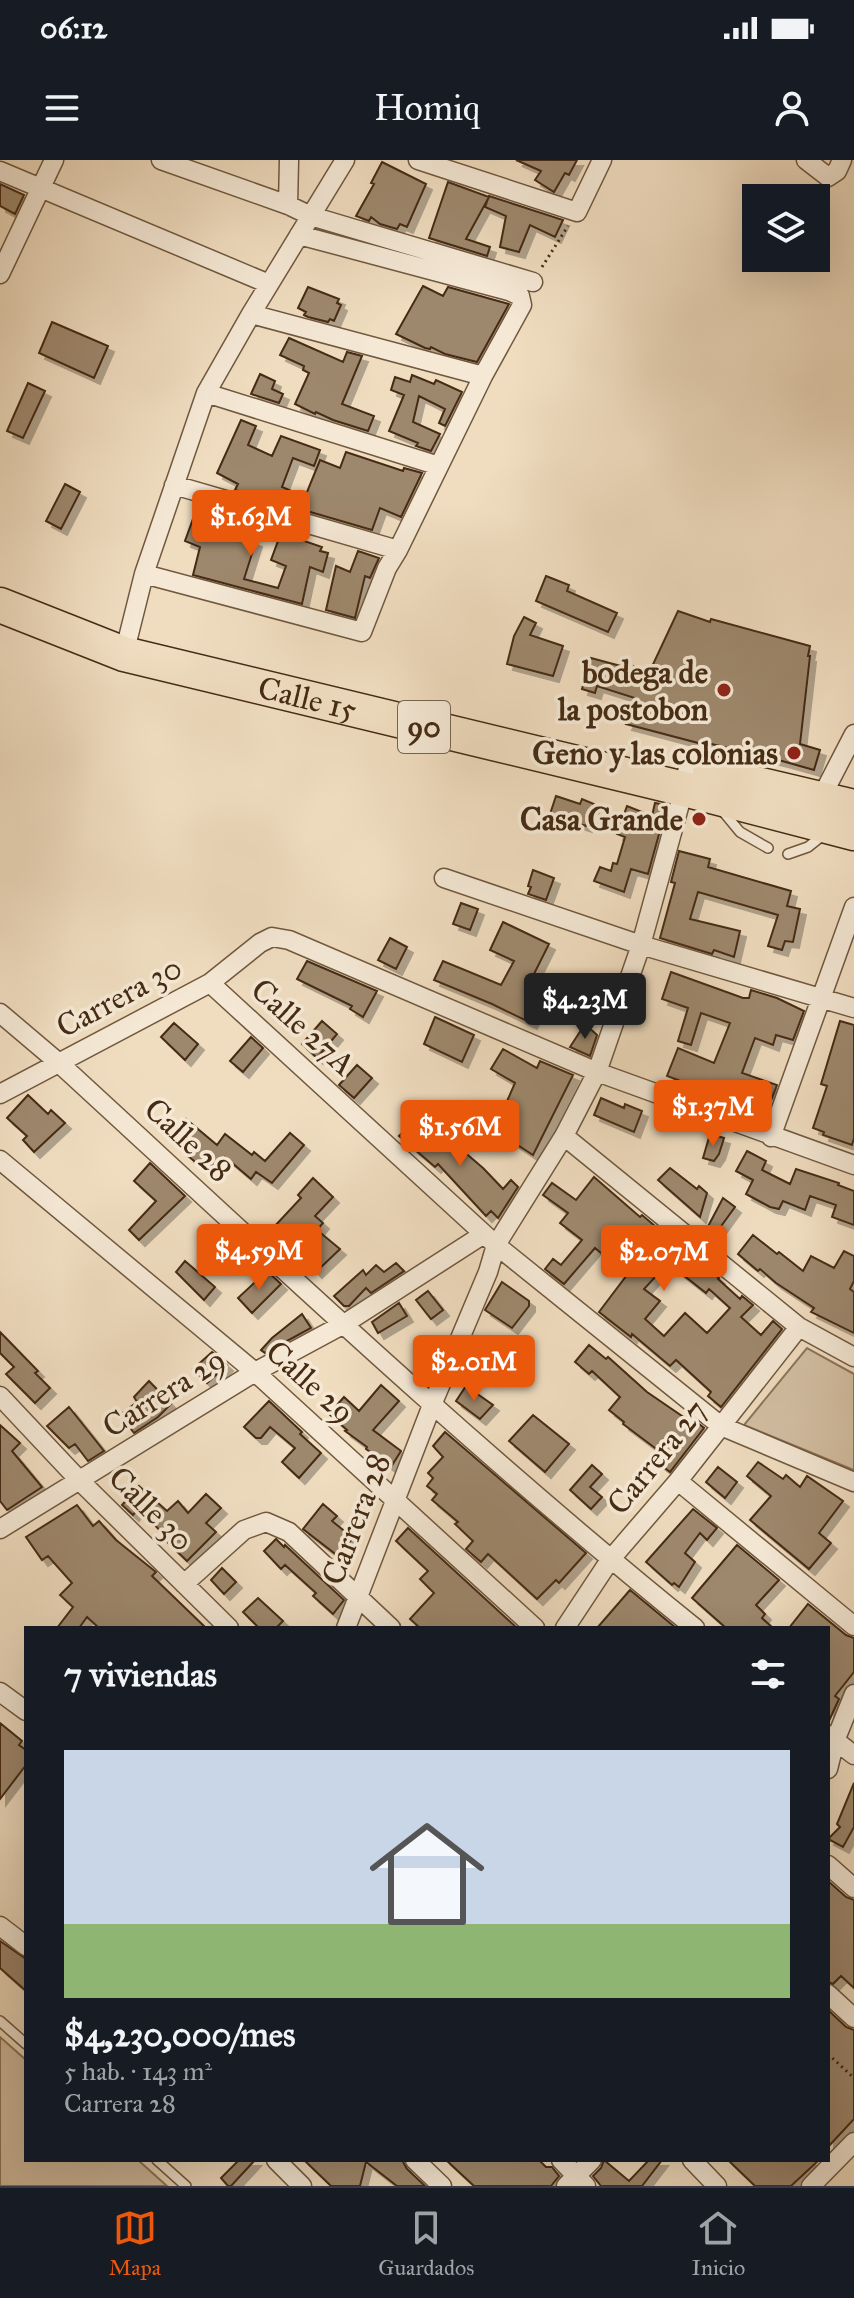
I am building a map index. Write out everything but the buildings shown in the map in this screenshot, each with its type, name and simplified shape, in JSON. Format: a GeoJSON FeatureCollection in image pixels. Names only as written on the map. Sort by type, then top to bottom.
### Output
{"type":"FeatureCollection","features":[{"type":"Feature","properties":{"kind":"highway","name":"Calle 15"},"geometry":{"type":"LineString","coordinates":[[127,643],[840,816]]}},
{"type":"Feature","properties":{"kind":"street"},"geometry":{"type":"LineString","coordinates":[[1,267],[54,160]]}},
{"type":"Feature","properties":{"kind":"street"},"geometry":{"type":"LineString","coordinates":[[161,160],[311,216],[533,282]]}},
{"type":"Feature","properties":{"kind":"street"},"geometry":{"type":"LineString","coordinates":[[288,205],[289,160]]}},
{"type":"Feature","properties":{"kind":"street"},"geometry":{"type":"LineString","coordinates":[[127,643],[144,574],[206,393],[345,160]]}},
{"type":"Feature","properties":{"kind":"street"},"geometry":{"type":"LineString","coordinates":[[418,160],[577,212],[602,160]]}},
{"type":"Feature","properties":{"kind":"street"},"geometry":{"type":"LineString","coordinates":[[806,160],[828,177],[837,171],[842,160]]}},
{"type":"Feature","properties":{"kind":"street"},"geometry":{"type":"LineString","coordinates":[[0,171],[269,284]]}},
{"type":"Feature","properties":{"kind":"street"},"geometry":{"type":"LineString","coordinates":[[144,574],[362,632],[387,568],[522,305],[520,296],[509,291],[299,235]]}},
{"type":"Feature","properties":{"kind":"street"},"geometry":{"type":"LineString","coordinates":[[251,314],[483,376]]}},
{"type":"Feature","properties":{"kind":"street"},"geometry":{"type":"LineString","coordinates":[[206,393],[439,466]]}},
{"type":"Feature","properties":{"kind":"street"},"geometry":{"type":"LineString","coordinates":[[174,485],[398,550]]}},
{"type":"Feature","properties":{"kind":"street"},"geometry":{"type":"LineString","coordinates":[[840,816],[854,734]]}},
{"type":"Feature","properties":{"kind":"street","name":"Carrera 28"},"geometry":{"type":"LineString","coordinates":[[347,1626],[432,1405],[488,1272],[490,1239],[564,1136],[597,1072],[699,781]]}},
{"type":"Feature","properties":{"kind":"street"},"geometry":{"type":"LineString","coordinates":[[444,878],[641,945],[854,1008]]}},
{"type":"Feature","properties":{"kind":"street"},"geometry":{"type":"LineString","coordinates":[[771,1137],[854,907]]}},
{"type":"Feature","properties":{"kind":"street","name":"Carrera 30"},"geometry":{"type":"LineString","coordinates":[[0,1094],[210,983],[272,937],[289,940],[597,1072]]}},
{"type":"Feature","properties":{"kind":"street","name":"Calle 27A"},"geometry":{"type":"LineString","coordinates":[[210,983],[490,1239],[721,1426],[854,1482]]}},
{"type":"Feature","properties":{"kind":"street","name":"Calle 28"},"geometry":{"type":"LineString","coordinates":[[0,1013],[59,1063],[432,1405],[610,1560],[692,1626]]}},
{"type":"Feature","properties":{"kind":"street"},"geometry":{"type":"LineString","coordinates":[[597,1072],[854,1165]]}},
{"type":"Feature","properties":{"kind":"street"},"geometry":{"type":"LineString","coordinates":[[564,1136],[799,1327],[854,1357]]}},
{"type":"Feature","properties":{"kind":"street","name":"Calle 29"},"geometry":{"type":"LineString","coordinates":[[0,1160],[255,1372],[533,1626]]}},
{"type":"Feature","properties":{"kind":"street","name":"Carrera 29"},"geometry":{"type":"LineString","coordinates":[[0,1529],[255,1372],[490,1239]]}},
{"type":"Feature","properties":{"kind":"street","name":"Carrera 27"},"geometry":{"type":"LineString","coordinates":[[566,1626],[610,1560],[678,1481],[799,1327]]}},
{"type":"Feature","properties":{"kind":"street","name":"Calle 30"},"geometry":{"type":"LineString","coordinates":[[0,1396],[79,1480],[227,1626]]}},
{"type":"Feature","properties":{"kind":"street"},"geometry":{"type":"LineString","coordinates":[[678,1481],[854,1626]]}},
{"type":"Feature","properties":{"kind":"street"},"geometry":{"type":"LineString","coordinates":[[184,1584],[244,1530],[266,1522],[289,1532],[389,1626]]}},
{"type":"Feature","properties":{"kind":"street"},"geometry":{"type":"LineString","coordinates":[[0,1692],[24,1710]]}},
{"type":"Feature","properties":{"kind":"street"},"geometry":{"type":"LineString","coordinates":[[854,1694],[832,1738],[854,1755]]}},
{"type":"Feature","properties":{"kind":"street"},"geometry":{"type":"LineString","coordinates":[[830,1867],[854,1888]]}},
{"type":"Feature","properties":{"kind":"street"},"geometry":{"type":"LineString","coordinates":[[0,1926],[24,1944]]}},
{"type":"Feature","properties":{"kind":"street"},"geometry":{"type":"LineString","coordinates":[[830,1996],[854,2018]]}},
{"type":"Feature","properties":{"kind":"street"},"geometry":{"type":"LineString","coordinates":[[811,2186],[854,2143]]}},
{"type":"Feature","properties":{"kind":"street"},"geometry":{"type":"LineString","coordinates":[[283,2162],[302,2186]]}},
{"type":"Feature","properties":{"kind":"street"},"geometry":{"type":"LineString","coordinates":[[417,2162],[442,2186]]}},
{"type":"Feature","properties":{"kind":"street"},"geometry":{"type":"LineString","coordinates":[[562,2162],[576,2183],[591,2162]]}},
{"type":"Feature","properties":{"kind":"street"},"geometry":{"type":"LineString","coordinates":[[694,2162],[717,2186]]}},
{"type":"Feature","properties":{"kind":"lane"},"geometry":{"type":"LineString","coordinates":[[699,781],[740,832],[768,848]]}},
{"type":"Feature","properties":{"kind":"lane"},"geometry":{"type":"LineString","coordinates":[[788,854],[808,847],[840,816]]}},
{"type":"Feature","properties":{"kind":"lane"},"geometry":{"type":"LineString","coordinates":[[0,2021],[24,2042]]}},
{"type":"Feature","properties":{"kind":"lane"},"geometry":{"type":"LineString","coordinates":[[159,2162],[186,2186]]}},
{"type":"Feature","properties":{"kind":"path"},"geometry":{"type":"LineString","coordinates":[[533,282],[577,212]]}},
{"type":"Feature","properties":{"kind":"path"},"geometry":{"type":"LineString","coordinates":[[830,2056],[854,2078]]}},
{"type":"Feature","properties":{"kind":"shaded area"},"geometry":{"type":"Polygon","coordinates":[[[807,1348],[854,1374],[854,1470],[744,1425],[807,1348]]]}},
{"type":"Feature","properties":{"kind":"shaded area"},"geometry":{"type":"Polygon","coordinates":[[[0,2037],[24,2058],[24,2162],[140,2162],[167,2186],[0,2186],[0,2037]]]}},
{"type":"Feature","properties":{"kind":"place","name":"bodega de la postobon"},"geometry":{"type":"Point","coordinates":[724,690]}},
{"type":"Feature","properties":{"kind":"place","name":"Geno y las colonias"},"geometry":{"type":"Point","coordinates":[794,753]}},
{"type":"Feature","properties":{"kind":"place","name":"Casa Grande"},"geometry":{"type":"Point","coordinates":[699,819]}}]}
